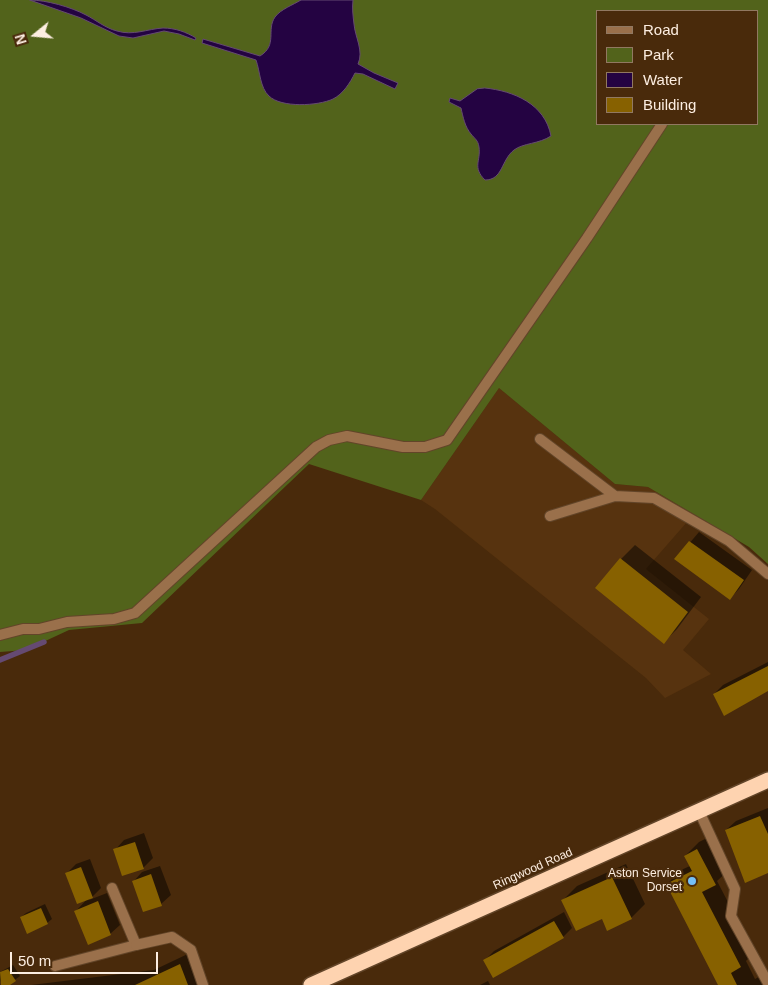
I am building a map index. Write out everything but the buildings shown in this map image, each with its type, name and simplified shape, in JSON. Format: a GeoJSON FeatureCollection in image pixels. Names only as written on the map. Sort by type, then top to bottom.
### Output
{"type":"FeatureCollection","features":[{"type":"Feature","properties":{"kind":"highway","name":"Ringwood Road"},"geometry":{"type":"LineString","coordinates":[[310,985],[768,780]]}},
{"type":"Feature","properties":{"kind":"street"},"geometry":{"type":"LineString","coordinates":[[0,635],[23,629],[39,629],[68,622],[114,619],[135,612],[316,448],[329,440],[347,436],[403,447],[425,447],[447,440],[588,238],[661,125]]}},
{"type":"Feature","properties":{"kind":"street"},"geometry":{"type":"LineString","coordinates":[[540,439],[615,496]]}},
{"type":"Feature","properties":{"kind":"street"},"geometry":{"type":"LineString","coordinates":[[550,516],[615,496],[654,498],[729,541],[768,574]]}},
{"type":"Feature","properties":{"kind":"street"},"geometry":{"type":"LineString","coordinates":[[699,811],[735,889],[731,916],[768,983]]}},
{"type":"Feature","properties":{"kind":"street"},"geometry":{"type":"LineString","coordinates":[[112,888],[136,945]]}},
{"type":"Feature","properties":{"kind":"street"},"geometry":{"type":"LineString","coordinates":[[54,966],[172,937],[191,950],[203,985]]}},
{"type":"Feature","properties":{"kind":"shaded area"},"geometry":{"type":"Polygon","coordinates":[[[499,388],[615,484],[648,487],[694,514],[646,569],[709,619],[683,650],[711,674],[665,698],[646,678],[435,509],[421,500],[499,388]]]}},
{"type":"Feature","properties":{"kind":"green space"},"geometry":{"type":"Polygon","coordinates":[[[0,0],[768,0],[768,564],[749,547],[648,487],[615,484],[499,388],[421,500],[309,464],[142,623],[69,630],[26,650],[0,652],[0,0]]]}},
{"type":"Feature","properties":{"kind":"water"},"geometry":{"type":"Polygon","coordinates":[[[30,0],[73,9],[117,31],[134,33],[167,28],[196,38],[195,40],[164,31],[133,38],[119,36],[81,18],[30,0]]]}},
{"type":"Feature","properties":{"kind":"water"},"geometry":{"type":"Polygon","coordinates":[[[301,0],[353,0],[354,24],[360,54],[358,64],[398,83],[395,89],[363,74],[355,73],[346,88],[333,99],[300,105],[282,103],[266,93],[256,60],[202,43],[203,39],[260,56],[269,47],[271,27],[275,17],[284,9],[301,0]]]}},
{"type":"Feature","properties":{"kind":"water"},"geometry":{"type":"Polygon","coordinates":[[[485,88],[507,92],[527,101],[542,115],[548,125],[551,136],[514,150],[499,173],[491,179],[485,180],[478,168],[478,143],[464,122],[461,108],[449,102],[450,98],[460,101],[477,89],[485,88]]]}},
{"type":"Feature","properties":{"kind":"waterway"},"geometry":{"type":"LineString","coordinates":[[0,660],[44,642]]}},
{"type":"Feature","properties":{"kind":"place","name":"Aston Service Dorset"},"geometry":{"type":"Point","coordinates":[692,881]}}]}
